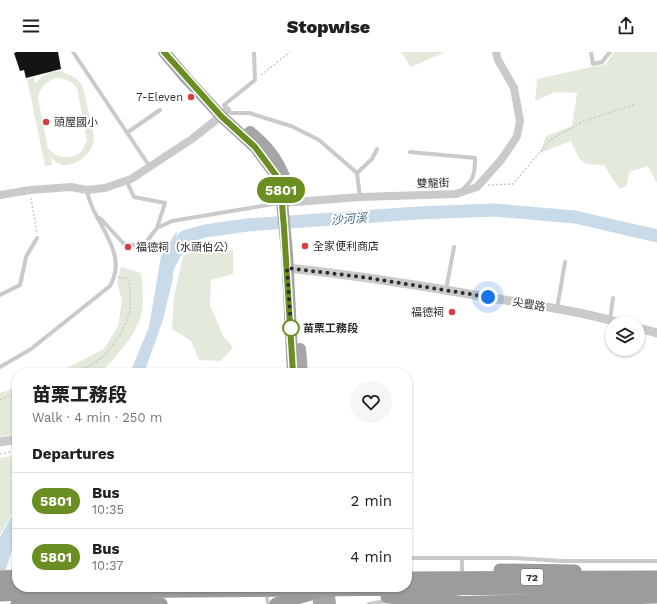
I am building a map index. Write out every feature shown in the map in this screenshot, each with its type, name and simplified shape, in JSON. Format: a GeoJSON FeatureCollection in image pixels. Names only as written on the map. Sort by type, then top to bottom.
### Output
{"type":"FeatureCollection","features":[{"type":"Feature","properties":{"kind":"highway"},"geometry":{"type":"LineString","coordinates":[[412,569],[657,572]]}},
{"type":"Feature","properties":{"kind":"highway"},"geometry":{"type":"LineString","coordinates":[[0,577],[12,576]]}},
{"type":"Feature","properties":{"kind":"highway","name":"72"},"geometry":{"type":"LineString","coordinates":[[412,578],[657,577]]}},
{"type":"Feature","properties":{"kind":"highway"},"geometry":{"type":"LineString","coordinates":[[0,586],[12,585]]}},
{"type":"Feature","properties":{"kind":"highway","name":"72"},"geometry":{"type":"LineString","coordinates":[[412,589],[657,587]]}},
{"type":"Feature","properties":{"kind":"highway","name":"72"},"geometry":{"type":"LineString","coordinates":[[0,595],[71,592]]}},
{"type":"Feature","properties":{"kind":"highway"},"geometry":{"type":"LineString","coordinates":[[277,604],[324,596],[369,600],[458,602]]}},
{"type":"Feature","properties":{"kind":"highway"},"geometry":{"type":"LineString","coordinates":[[426,604],[657,597]]}},
{"type":"Feature","properties":{"kind":"highway"},"geometry":{"type":"LineString","coordinates":[[17,604],[72,601],[161,604]]}},
{"type":"Feature","properties":{"kind":"main road"},"geometry":{"type":"LineString","coordinates":[[164,52],[255,147],[278,178],[286,203],[290,252],[294,368]]}},
{"type":"Feature","properties":{"kind":"main road"},"geometry":{"type":"LineString","coordinates":[[173,52],[224,113]]}},
{"type":"Feature","properties":{"kind":"main road"},"geometry":{"type":"LineString","coordinates":[[290,268],[301,368]]}},
{"type":"Feature","properties":{"kind":"street","name":"雙龍街"},"geometry":{"type":"LineString","coordinates":[[286,203],[360,197],[456,194],[460,191],[477,187],[501,160],[512,144],[517,136],[520,121],[514,88],[498,60],[496,52]]}},
{"type":"Feature","properties":{"kind":"street"},"geometry":{"type":"LineString","coordinates":[[0,195],[30,190],[71,187],[87,190],[105,188],[126,180],[150,167],[192,139],[224,113]]}},
{"type":"Feature","properties":{"kind":"street","name":"尖豐路"},"geometry":{"type":"LineString","coordinates":[[290,268],[446,290],[605,319]]}},
{"type":"Feature","properties":{"kind":"street"},"geometry":{"type":"LineString","coordinates":[[645,330],[657,333]]}},
{"type":"Feature","properties":{"kind":"street"},"geometry":{"type":"LineString","coordinates":[[0,442],[12,440]]}},
{"type":"Feature","properties":{"kind":"lane"},"geometry":{"type":"LineString","coordinates":[[73,52],[150,167]]}},
{"type":"Feature","properties":{"kind":"lane"},"geometry":{"type":"LineString","coordinates":[[254,52],[255,80],[224,105],[224,113],[249,113],[291,126],[319,140],[357,173],[360,197]]}},
{"type":"Feature","properties":{"kind":"lane"},"geometry":{"type":"LineString","coordinates":[[591,52],[592,64],[602,62],[610,52]]}},
{"type":"Feature","properties":{"kind":"lane"},"geometry":{"type":"LineString","coordinates":[[128,132],[160,110]]}},
{"type":"Feature","properties":{"kind":"lane"},"geometry":{"type":"LineString","coordinates":[[357,173],[372,159],[376,149]]}},
{"type":"Feature","properties":{"kind":"lane"},"geometry":{"type":"LineString","coordinates":[[410,152],[475,158],[475,174],[469,183],[460,191]]}},
{"type":"Feature","properties":{"kind":"lane"},"geometry":{"type":"LineString","coordinates":[[95,212],[124,244],[143,246],[156,228],[165,203],[134,197],[126,180]]}},
{"type":"Feature","properties":{"kind":"lane"},"geometry":{"type":"LineString","coordinates":[[0,367],[31,349],[110,286],[116,277],[117,265],[108,235],[89,201],[87,190]]}},
{"type":"Feature","properties":{"kind":"lane"},"geometry":{"type":"LineString","coordinates":[[156,228],[172,221],[286,203]]}},
{"type":"Feature","properties":{"kind":"lane"},"geometry":{"type":"LineString","coordinates":[[0,295],[20,285],[26,257],[38,238]]}},
{"type":"Feature","properties":{"kind":"lane"},"geometry":{"type":"LineString","coordinates":[[446,290],[454,247]]}},
{"type":"Feature","properties":{"kind":"lane"},"geometry":{"type":"LineString","coordinates":[[557,309],[565,262]]}},
{"type":"Feature","properties":{"kind":"lane"},"geometry":{"type":"LineString","coordinates":[[611,316],[613,298]]}},
{"type":"Feature","properties":{"kind":"lane"},"geometry":{"type":"LineString","coordinates":[[412,558],[514,558],[562,561],[657,561]]}},
{"type":"Feature","properties":{"kind":"lane"},"geometry":{"type":"LineString","coordinates":[[369,600],[416,595],[462,583],[462,558]]}},
{"type":"Feature","properties":{"kind":"lane"},"geometry":{"type":"LineString","coordinates":[[266,592],[268,604]]}},
{"type":"Feature","properties":{"kind":"path"},"geometry":{"type":"LineString","coordinates":[[255,80],[290,52]]}},
{"type":"Feature","properties":{"kind":"path"},"geometry":{"type":"LineString","coordinates":[[481,182],[490,186],[513,184],[550,140],[584,121],[636,104]]}},
{"type":"Feature","properties":{"kind":"path"},"geometry":{"type":"LineString","coordinates":[[30,190],[38,238]]}},
{"type":"Feature","properties":{"kind":"path"},"geometry":{"type":"LineString","coordinates":[[84,368],[92,365],[104,354],[117,340],[125,324],[130,308],[130,279],[116,277]]}},
{"type":"Feature","properties":{"kind":"path"},"geometry":{"type":"LineString","coordinates":[[0,399],[12,395]]}},
{"type":"Feature","properties":{"kind":"path"},"geometry":{"type":"LineString","coordinates":[[0,454],[12,452]]}},
{"type":"Feature","properties":{"kind":"shaded area"},"geometry":{"type":"Polygon","coordinates":[[[401,52],[445,52],[411,67],[401,52]]]}},
{"type":"Feature","properties":{"kind":"shaded area"},"geometry":{"type":"Polygon","coordinates":[[[614,52],[657,52],[657,183],[648,166],[629,172],[627,185],[620,189],[604,165],[590,164],[582,161],[571,141],[540,153],[546,136],[572,126],[577,93],[555,92],[535,101],[537,79],[606,64],[614,52]]]}},
{"type":"Feature","properties":{"kind":"shaded area"},"geometry":{"type":"Polygon","coordinates":[[[55,71],[72,76],[82,85],[94,139],[91,149],[79,161],[68,165],[61,165],[51,157],[52,165],[45,166],[27,79],[34,77],[36,84],[45,74],[55,71]],[[59,78],[46,83],[40,91],[38,98],[48,149],[61,157],[72,157],[79,154],[87,140],[77,88],[65,79],[59,78]]]}},
{"type":"Feature","properties":{"kind":"shaded area"},"geometry":{"type":"Polygon","coordinates":[[[199,249],[233,250],[233,274],[211,280],[210,305],[224,338],[233,347],[221,361],[199,360],[191,341],[172,329],[174,297],[183,256],[199,249]]]}},
{"type":"Feature","properties":{"kind":"shaded area"},"geometry":{"type":"Polygon","coordinates":[[[121,267],[141,273],[143,303],[137,327],[123,348],[105,368],[67,368],[104,349],[118,326],[122,300],[117,283],[121,267]]]}},
{"type":"Feature","properties":{"kind":"shaded area"},"geometry":{"type":"Polygon","coordinates":[[[12,389],[12,434],[0,437],[0,393],[12,389]]]}},
{"type":"Feature","properties":{"kind":"shaded area"},"geometry":{"type":"Polygon","coordinates":[[[12,456],[12,513],[0,535],[0,458],[12,456]]]}},
{"type":"Feature","properties":{"kind":"water"},"geometry":{"type":"Polygon","coordinates":[[[177,231],[173,278],[163,320],[146,368],[132,368],[149,327],[161,256],[177,231]]]}},
{"type":"Feature","properties":{"kind":"water"},"geometry":{"type":"Polygon","coordinates":[[[12,515],[12,549],[0,591],[0,537],[12,515]]]}},
{"type":"Feature","properties":{"kind":"building"},"geometry":{"type":"Polygon","coordinates":[[[58,52],[61,69],[26,78],[24,70],[20,71],[14,53],[58,52]]]}},
{"type":"Feature","properties":{"kind":"waterway","name":"沙河溪"},"geometry":{"type":"LineString","coordinates":[[167,268],[184,237],[205,231],[247,225],[418,213],[494,210],[575,217],[657,236]]}},
{"type":"Feature","properties":{"kind":"bus line","name":"5801"},"geometry":{"type":"LineString","coordinates":[[164,52],[221,116],[255,147],[278,178],[281,191],[286,253],[293,368]]}},
{"type":"Feature","properties":{"kind":"place","name":"7-Eleven"},"geometry":{"type":"Point","coordinates":[191,97]}},
{"type":"Feature","properties":{"kind":"place","name":"頭屋國小"},"geometry":{"type":"Point","coordinates":[46,122]}},
{"type":"Feature","properties":{"kind":"place","name":"全家便利商店"},"geometry":{"type":"Point","coordinates":[305,246]}},
{"type":"Feature","properties":{"kind":"place","name":"福德祠（水頭伯公）"},"geometry":{"type":"Point","coordinates":[128,247]}},
{"type":"Feature","properties":{"kind":"place","name":"福德祠"},"geometry":{"type":"Point","coordinates":[452,312]}},
{"type":"Feature","properties":{"kind":"place","name":"苗栗工務段"},"geometry":{"type":"Point","coordinates":[291,328]}},
{"type":"Feature","properties":{"kind":"route"},"geometry":{"type":"LineString","coordinates":[[291,328],[287,268],[362,277],[488,297]]}}]}
